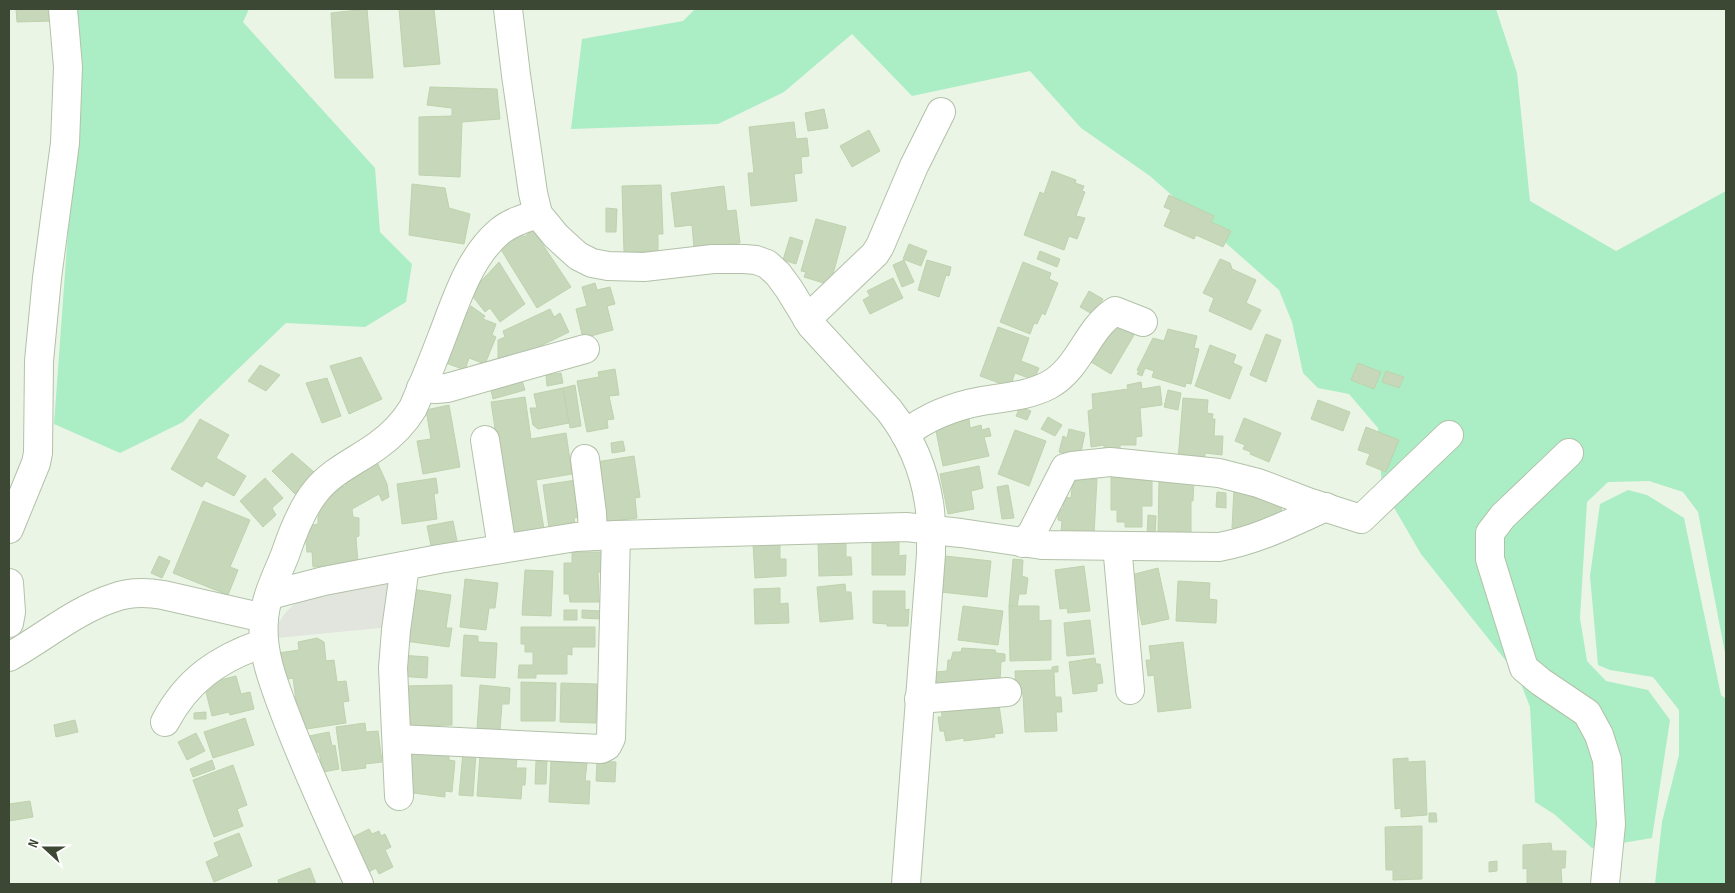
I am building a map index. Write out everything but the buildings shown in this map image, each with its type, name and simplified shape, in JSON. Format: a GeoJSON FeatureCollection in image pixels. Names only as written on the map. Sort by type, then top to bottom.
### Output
{"type":"FeatureCollection","features":[{"type":"Feature","properties":{"kind":"street"},"geometry":{"type":"LineString","coordinates":[[9,529],[36,463],[38,453],[39,360],[47,278],[65,143],[68,67],[63,9]]}},
{"type":"Feature","properties":{"kind":"street"},"geometry":{"type":"LineString","coordinates":[[508,9],[532,193],[538,214],[556,236],[578,256],[608,266],[644,267],[713,259],[756,260],[767,264],[778,274],[807,318],[861,381],[889,410],[905,434],[926,485],[930,504],[931,530],[931,554],[906,884]]}},
{"type":"Feature","properties":{"kind":"street"},"geometry":{"type":"LineString","coordinates":[[807,318],[875,254],[914,166],[941,112]]}},
{"type":"Feature","properties":{"kind":"street"},"geometry":{"type":"LineString","coordinates":[[165,722],[185,690],[203,674],[248,649],[266,619],[294,528],[315,492],[330,477],[377,446],[397,429],[413,408],[461,288],[476,260],[489,242],[501,231],[519,220],[538,214]]}},
{"type":"Feature","properties":{"kind":"street"},"geometry":{"type":"LineString","coordinates":[[905,434],[918,424],[956,406],[1008,398],[1050,385],[1065,374],[1103,322],[1115,311],[1143,322]]}},
{"type":"Feature","properties":{"kind":"street"},"geometry":{"type":"LineString","coordinates":[[421,388],[436,390],[447,388],[585,349]]}},
{"type":"Feature","properties":{"kind":"street"},"geometry":{"type":"LineString","coordinates":[[1023,543],[1032,533],[1065,468],[1072,466],[1110,462],[1219,473],[1258,483],[1361,519],[1449,435]]}},
{"type":"Feature","properties":{"kind":"street"},"geometry":{"type":"LineString","coordinates":[[485,440],[502,548]]}},
{"type":"Feature","properties":{"kind":"street"},"geometry":{"type":"LineString","coordinates":[[1569,453],[1502,516],[1490,533],[1490,559],[1524,668],[1541,682],[1587,713],[1599,735],[1607,760],[1611,824],[1605,884]]}},
{"type":"Feature","properties":{"kind":"street"},"geometry":{"type":"LineString","coordinates":[[398,738],[601,749],[608,746],[612,738],[604,536],[592,513],[585,459]]}},
{"type":"Feature","properties":{"kind":"street"},"geometry":{"type":"LineString","coordinates":[[9,657],[96,605],[131,594],[149,593],[163,595],[266,619],[324,581],[502,548],[576,537],[906,527],[1042,545],[1220,547],[1267,534],[1326,507]]}},
{"type":"Feature","properties":{"kind":"street"},"geometry":{"type":"LineString","coordinates":[[1118,546],[1130,690]]}},
{"type":"Feature","properties":{"kind":"street"},"geometry":{"type":"LineString","coordinates":[[399,796],[394,668],[396,630],[405,566]]}},
{"type":"Feature","properties":{"kind":"street"},"geometry":{"type":"LineString","coordinates":[[9,583],[11,612],[9,623]]}},
{"type":"Feature","properties":{"kind":"street"},"geometry":{"type":"LineString","coordinates":[[266,619],[270,669],[290,728],[359,884]]}},
{"type":"Feature","properties":{"kind":"street"},"geometry":{"type":"LineString","coordinates":[[919,699],[1008,692]]}},
{"type":"Feature","properties":{"kind":"green space"},"geometry":{"type":"Polygon","coordinates":[[[75,9],[249,9],[243,22],[375,168],[380,232],[412,264],[406,302],[365,327],[286,323],[183,422],[120,453],[54,424],[79,80],[75,9]]]}},
{"type":"Feature","properties":{"kind":"green space"},"geometry":{"type":"Polygon","coordinates":[[[695,9],[1496,9],[1517,73],[1530,201],[1616,251],[1726,191],[1726,658],[1698,512],[1683,492],[1649,481],[1608,482],[1587,502],[1580,618],[1587,661],[1606,681],[1648,690],[1670,720],[1652,838],[1592,848],[1554,814],[1535,802],[1530,707],[1518,676],[1421,554],[1382,487],[1378,428],[1349,394],[1318,388],[1303,373],[1292,322],[1279,290],[1150,176],[1081,128],[1030,71],[912,96],[852,34],[784,92],[718,124],[571,129],[582,39],[683,21],[695,9]]]}},
{"type":"Feature","properties":{"kind":"green space"},"geometry":{"type":"Polygon","coordinates":[[[1628,490],[1647,495],[1684,518],[1721,695],[1726,699],[1726,884],[1655,884],[1662,822],[1679,755],[1679,710],[1653,677],[1610,670],[1598,665],[1590,576],[1600,504],[1628,490]]]}},
{"type":"Feature","properties":{"kind":"shaded area"},"geometry":{"type":"Polygon","coordinates":[[[393,574],[391,627],[277,638],[279,622],[294,604],[318,593],[393,574]]]}}]}
